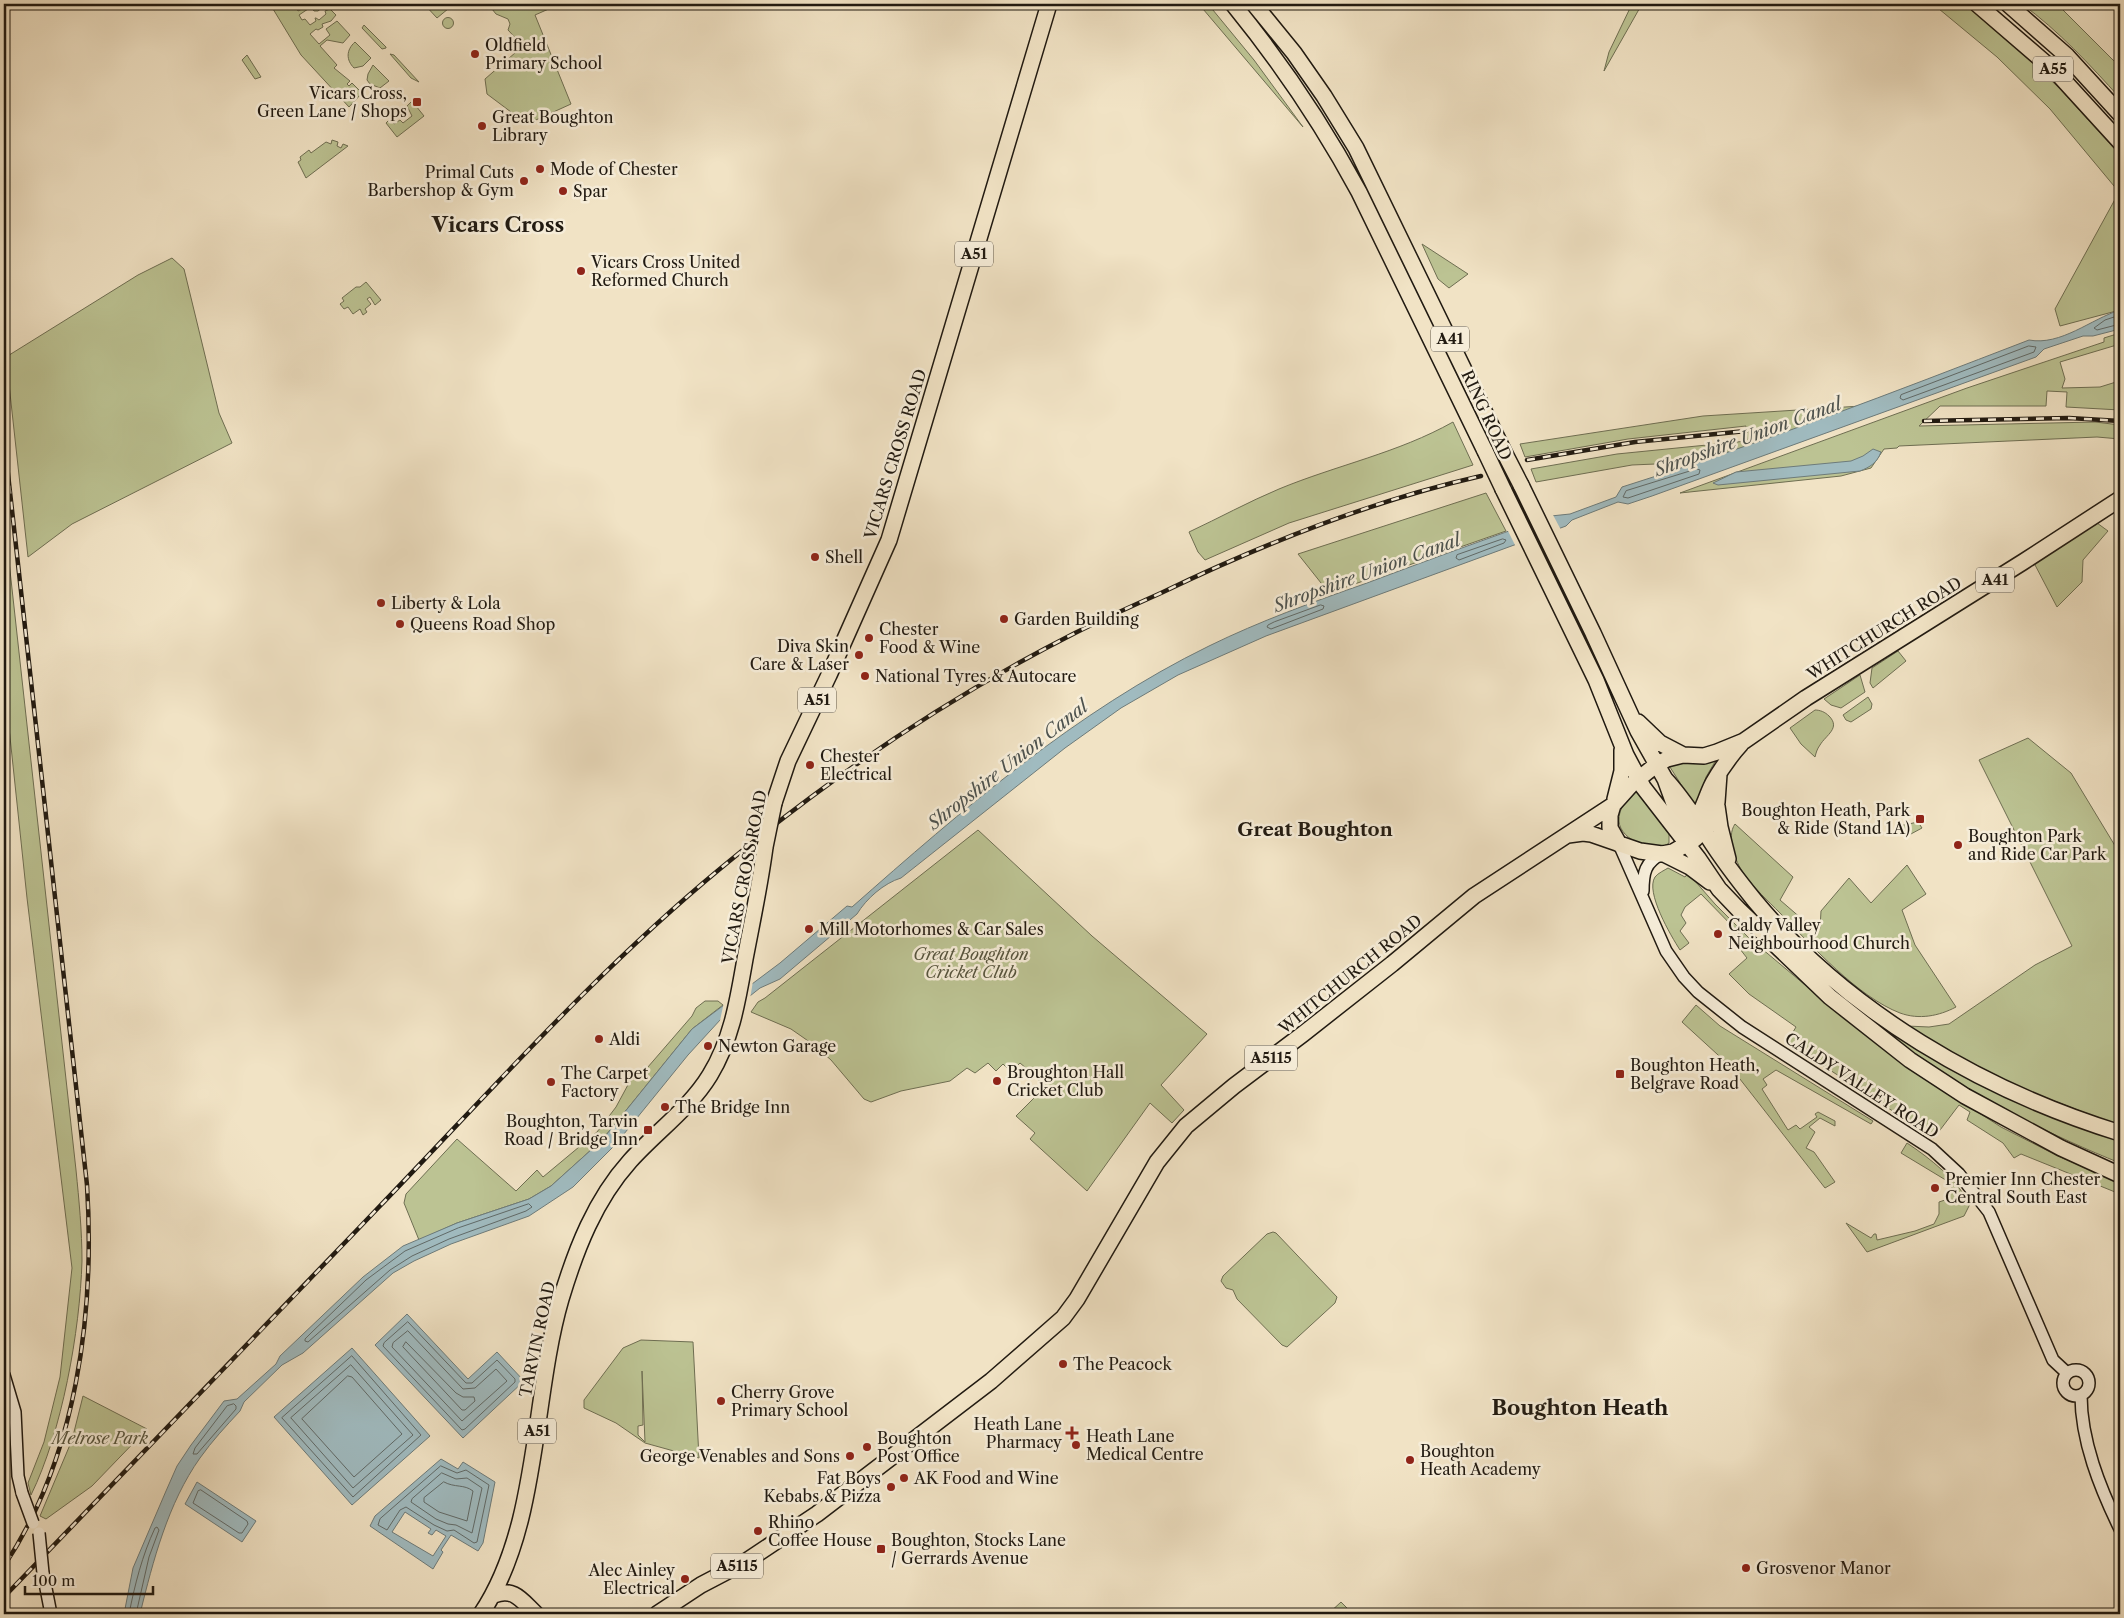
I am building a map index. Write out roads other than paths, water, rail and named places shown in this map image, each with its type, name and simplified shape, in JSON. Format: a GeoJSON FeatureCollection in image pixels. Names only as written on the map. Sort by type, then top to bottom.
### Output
{"type":"FeatureCollection","features":[{"type":"Feature","properties":{"kind":"highway","name":"VICARS CROSS ROAD"},"geometry":{"type":"LineString","coordinates":[[739,994],[774,803],[788,761],[829,675],[888,540],[1049,4]]}},
{"type":"Feature","properties":{"kind":"highway","name":"RING ROAD"},"geometry":{"type":"LineString","coordinates":[[1233,4],[1280,63],[1340,157],[1371,216],[1596,680],[1620,741],[1638,778],[1651,800],[1685,825]]}},
{"type":"Feature","properties":{"kind":"highway","name":"RING ROAD"},"geometry":{"type":"LineString","coordinates":[[1254,4],[1294,53],[1324,96],[1356,148],[1550,544],[1631,716],[1656,765],[1665,779],[1682,796],[1685,825]]}},
{"type":"Feature","properties":{"kind":"highway","name":"A55"},"geometry":{"type":"LineString","coordinates":[[1977,4],[2057,73],[2120,142]]}},
{"type":"Feature","properties":{"kind":"highway","name":"A55"},"geometry":{"type":"LineString","coordinates":[[2008,4],[2067,56],[2120,114]]}},
{"type":"Feature","properties":{"kind":"highway","name":"WHITCHURCH ROAD"},"geometry":{"type":"LineString","coordinates":[[656,1614],[701,1585],[746,1562],[817,1514],[991,1381],[1063,1318],[1078,1299],[1157,1162],[1186,1126],[1234,1086],[1392,964],[1474,896],[1613,804],[1638,778],[1656,765],[1667,759],[1683,755],[1704,756],[1744,741],[1806,698],[2023,562],[2120,498]]}},
{"type":"Feature","properties":{"kind":"highway"},"geometry":{"type":"LineString","coordinates":[[1631,716],[1660,743],[1683,755]]}},
{"type":"Feature","properties":{"kind":"highway"},"geometry":{"type":"LineString","coordinates":[[1619,844],[1610,828],[1610,815],[1622,771],[1620,741]]}},
{"type":"Feature","properties":{"kind":"highway","name":"WHITCHURCH ROAD"},"geometry":{"type":"LineString","coordinates":[[1685,825],[1727,760],[1744,741]]}},
{"type":"Feature","properties":{"kind":"highway"},"geometry":{"type":"LineString","coordinates":[[1656,765],[1652,770],[1650,779],[1661,800],[1732,870],[1770,918],[1818,966],[1897,1027],[1930,1048],[1993,1083],[2035,1103],[2120,1133]]}},
{"type":"Feature","properties":{"kind":"highway","name":"WHITCHURCH ROAD"},"geometry":{"type":"LineString","coordinates":[[1685,825],[1711,821],[1717,802],[1719,774]]}},
{"type":"Feature","properties":{"kind":"highway"},"geometry":{"type":"LineString","coordinates":[[1717,802],[1720,827],[1732,870]]}},
{"type":"Feature","properties":{"kind":"highway"},"geometry":{"type":"LineString","coordinates":[[1685,825],[1687,844],[1719,889]]}},
{"type":"Feature","properties":{"kind":"highway"},"geometry":{"type":"LineString","coordinates":[[1685,825],[1687,844]]}},
{"type":"Feature","properties":{"kind":"highway","name":"WHITCHURCH ROAD"},"geometry":{"type":"LineString","coordinates":[[1564,836],[1583,833],[1591,834],[1640,851],[1663,854]]}},
{"type":"Feature","properties":{"kind":"highway"},"geometry":{"type":"LineString","coordinates":[[1663,854],[1673,852],[1687,844]]}},
{"type":"Feature","properties":{"kind":"highway"},"geometry":{"type":"LineString","coordinates":[[1663,854],[1690,867],[1719,889],[1830,997],[1910,1060],[1965,1096],[2061,1148],[2120,1175]]}},
{"type":"Feature","properties":{"kind":"highway","name":"TARVIN ROAD"},"geometry":{"type":"LineString","coordinates":[[481,1614],[494,1595],[508,1562],[528,1484],[556,1317],[585,1232],[602,1198],[616,1178],[696,1094],[709,1076],[727,1040],[739,994]]}},
{"type":"Feature","properties":{"kind":"highway"},"geometry":{"type":"LineString","coordinates":[[508,1562],[509,1580],[522,1600]]}},
{"type":"Feature","properties":{"kind":"highway"},"geometry":{"type":"LineString","coordinates":[[494,1595],[504,1591],[511,1592],[536,1614]]}},
{"type":"Feature","properties":{"kind":"street","name":"CALDY VALLEY ROAD"},"geometry":{"type":"LineString","coordinates":[[1619,844],[1666,950],[1684,977],[1698,992],[1742,1026],[1932,1149],[1959,1174],[1989,1212],[2024,1291],[2043,1340],[2053,1360],[2067,1373]]}},
{"type":"Feature","properties":{"kind":"street","name":"CALDY VALLEY ROAD"},"geometry":{"type":"LineString","coordinates":[[1644,897],[1644,873],[1646,866],[1651,860],[1663,854]]}},
{"type":"Feature","properties":{"kind":"street"},"geometry":{"type":"LineString","coordinates":[[2081,1395],[2069,1394],[2065,1389],[2064,1378],[2067,1373],[2081,1370],[2087,1375],[2088,1386],[2081,1395],[2084,1432],[2101,1488],[2120,1530]]}},
{"type":"Feature","properties":{"kind":"street"},"geometry":{"type":"LineString","coordinates":[[4,1375],[15,1412],[18,1476],[22,1494],[36,1528],[42,1573],[51,1614]]}},
{"type":"Feature","properties":{"kind":"water"},"geometry":{"type":"Polygon","coordinates":[[[2120,310],[2120,329],[2093,336],[2083,336],[2044,349],[2036,357],[1652,496],[1628,504],[1618,502],[1572,520],[1566,526],[1266,636],[1178,675],[1121,708],[1065,748],[901,878],[876,892],[857,914],[780,979],[760,988],[721,1019],[688,1055],[615,1145],[573,1187],[529,1216],[451,1244],[393,1273],[303,1353],[282,1365],[244,1402],[240,1411],[209,1446],[189,1475],[170,1513],[150,1574],[140,1614],[124,1614],[133,1568],[177,1466],[224,1401],[237,1399],[276,1364],[280,1356],[363,1277],[403,1246],[457,1223],[529,1199],[551,1186],[602,1140],[692,1029],[780,963],[847,906],[852,907],[935,834],[1022,764],[1113,701],[1160,672],[1209,646],[1287,612],[1551,516],[1570,514],[1616,497],[1622,487],[1776,435],[2029,340],[2041,341],[2064,336],[2120,310]]]}},
{"type":"Feature","properties":{"kind":"water"},"geometry":{"type":"Polygon","coordinates":[[[1873,449],[1881,452],[1879,456],[1873,464],[1860,471],[1718,485],[1713,483],[1736,472],[1851,461],[1873,449]]]}},
{"type":"Feature","properties":{"kind":"water"},"geometry":{"type":"Polygon","coordinates":[[[407,1314],[468,1379],[497,1352],[524,1381],[463,1438],[375,1345],[407,1314]]]}},
{"type":"Feature","properties":{"kind":"water"},"geometry":{"type":"Polygon","coordinates":[[[352,1348],[430,1436],[352,1505],[274,1417],[352,1348]]]}},
{"type":"Feature","properties":{"kind":"water"},"geometry":{"type":"Polygon","coordinates":[[[441,1459],[458,1469],[463,1462],[495,1482],[483,1543],[478,1551],[451,1535],[441,1550],[443,1552],[433,1569],[370,1526],[375,1516],[441,1459]],[[405,1512],[392,1532],[433,1556],[446,1536],[436,1530],[432,1535],[428,1533],[431,1529],[405,1512]]]}},
{"type":"Feature","properties":{"kind":"water"},"geometry":{"type":"Polygon","coordinates":[[[197,1482],[256,1521],[242,1542],[185,1504],[197,1482]]]}},
{"type":"Feature","properties":{"kind":"railway"},"geometry":{"type":"LineString","coordinates":[[1924,421],[2069,418],[2120,421]]}},
{"type":"Feature","properties":{"kind":"railway"},"geometry":{"type":"LineString","coordinates":[[1527,460],[1635,442],[1746,431]]}},
{"type":"Feature","properties":{"kind":"railway"},"geometry":{"type":"LineString","coordinates":[[4,438],[87,1185],[89,1234],[84,1333],[76,1383],[64,1431],[49,1478],[29,1524],[4,1566]]}},
{"type":"Feature","properties":{"kind":"railway"},"geometry":{"type":"LineString","coordinates":[[4,1597],[587,990],[675,907],[804,802],[936,712],[1028,658],[1086,628],[1199,575],[1278,541],[1358,511],[1440,486],[1481,476]]}},
{"type":"Feature","properties":{"kind":"place","name":"Oldfield Primary School"},"geometry":{"type":"Point","coordinates":[475,54]}},
{"type":"Feature","properties":{"kind":"place","name":"Vicars Cross, Green Lane / Shops"},"geometry":{"type":"Point","coordinates":[417,102]}},
{"type":"Feature","properties":{"kind":"place","name":"Great Boughton Library"},"geometry":{"type":"Point","coordinates":[482,126]}},
{"type":"Feature","properties":{"kind":"place","name":"Mode of Chester"},"geometry":{"type":"Point","coordinates":[540,169]}},
{"type":"Feature","properties":{"kind":"place","name":"Primal Cuts Barbershop & Gym"},"geometry":{"type":"Point","coordinates":[524,181]}},
{"type":"Feature","properties":{"kind":"place","name":"Spar"},"geometry":{"type":"Point","coordinates":[563,191]}},
{"type":"Feature","properties":{"kind":"place","name":"Vicars Cross United Reformed Church"},"geometry":{"type":"Point","coordinates":[581,271]}},
{"type":"Feature","properties":{"kind":"place","name":"Shell"},"geometry":{"type":"Point","coordinates":[815,557]}},
{"type":"Feature","properties":{"kind":"place","name":"Liberty & Lola"},"geometry":{"type":"Point","coordinates":[381,603]}},
{"type":"Feature","properties":{"kind":"place","name":"Garden Building"},"geometry":{"type":"Point","coordinates":[1004,619]}},
{"type":"Feature","properties":{"kind":"place","name":"Queens Road Shop"},"geometry":{"type":"Point","coordinates":[400,624]}},
{"type":"Feature","properties":{"kind":"place","name":"Chester Food & Wine"},"geometry":{"type":"Point","coordinates":[869,638]}},
{"type":"Feature","properties":{"kind":"place","name":"Diva Skin Care & Laser"},"geometry":{"type":"Point","coordinates":[859,655]}},
{"type":"Feature","properties":{"kind":"place","name":"National Tyres & Autocare"},"geometry":{"type":"Point","coordinates":[865,676]}},
{"type":"Feature","properties":{"kind":"place","name":"Chester Electrical"},"geometry":{"type":"Point","coordinates":[810,765]}},
{"type":"Feature","properties":{"kind":"place","name":"Boughton Heath, Park & Ride (Stand 1A)"},"geometry":{"type":"Point","coordinates":[1920,819]}},
{"type":"Feature","properties":{"kind":"place","name":"Boughton Park and Ride Car Park"},"geometry":{"type":"Point","coordinates":[1958,845]}},
{"type":"Feature","properties":{"kind":"place","name":"Mill Motorhomes & Car Sales"},"geometry":{"type":"Point","coordinates":[809,929]}},
{"type":"Feature","properties":{"kind":"place","name":"Caldy Valley Neighbourhood Church"},"geometry":{"type":"Point","coordinates":[1718,934]}},
{"type":"Feature","properties":{"kind":"place","name":"Aldi"},"geometry":{"type":"Point","coordinates":[599,1039]}},
{"type":"Feature","properties":{"kind":"place","name":"Newton Garage"},"geometry":{"type":"Point","coordinates":[708,1046]}},
{"type":"Feature","properties":{"kind":"place","name":"Boughton Heath, Belgrave Road"},"geometry":{"type":"Point","coordinates":[1620,1074]}},
{"type":"Feature","properties":{"kind":"place","name":"Broughton Hall Cricket Club"},"geometry":{"type":"Point","coordinates":[997,1081]}},
{"type":"Feature","properties":{"kind":"place","name":"The Carpet Factory"},"geometry":{"type":"Point","coordinates":[551,1082]}},
{"type":"Feature","properties":{"kind":"place","name":"The Bridge Inn"},"geometry":{"type":"Point","coordinates":[665,1107]}},
{"type":"Feature","properties":{"kind":"place","name":"Boughton, Tarvin Road / Bridge Inn"},"geometry":{"type":"Point","coordinates":[648,1130]}},
{"type":"Feature","properties":{"kind":"place","name":"Premier Inn Chester Central South East"},"geometry":{"type":"Point","coordinates":[1935,1188]}},
{"type":"Feature","properties":{"kind":"place","name":"The Peacock"},"geometry":{"type":"Point","coordinates":[1063,1364]}},
{"type":"Feature","properties":{"kind":"place","name":"Cherry Grove Primary School"},"geometry":{"type":"Point","coordinates":[721,1401]}},
{"type":"Feature","properties":{"kind":"place","name":"Heath Lane Pharmacy"},"geometry":{"type":"Point","coordinates":[1072,1433]}},
{"type":"Feature","properties":{"kind":"place","name":"Heath Lane Medical Centre"},"geometry":{"type":"Point","coordinates":[1076,1445]}},
{"type":"Feature","properties":{"kind":"place","name":"Boughton Post Office"},"geometry":{"type":"Point","coordinates":[867,1447]}},
{"type":"Feature","properties":{"kind":"place","name":"George Venables and Sons"},"geometry":{"type":"Point","coordinates":[850,1456]}},
{"type":"Feature","properties":{"kind":"place","name":"Boughton Heath Academy"},"geometry":{"type":"Point","coordinates":[1410,1460]}},
{"type":"Feature","properties":{"kind":"place","name":"AK Food and Wine"},"geometry":{"type":"Point","coordinates":[904,1478]}},
{"type":"Feature","properties":{"kind":"place","name":"Fat Boys Kebabs & Pizza"},"geometry":{"type":"Point","coordinates":[891,1487]}},
{"type":"Feature","properties":{"kind":"place","name":"Rhino Coffee House"},"geometry":{"type":"Point","coordinates":[758,1531]}},
{"type":"Feature","properties":{"kind":"place","name":"Boughton, Stocks Lane / Gerrards Avenue"},"geometry":{"type":"Point","coordinates":[881,1549]}},
{"type":"Feature","properties":{"kind":"place","name":"Grosvenor Manor"},"geometry":{"type":"Point","coordinates":[1746,1568]}},
{"type":"Feature","properties":{"kind":"place","name":"Alec Ainley Electrical"},"geometry":{"type":"Point","coordinates":[685,1579]}},
{"type":"Feature","properties":{"kind":"district","name":"Vicars Cross"},"geometry":{"type":"Point","coordinates":[498,225]}},
{"type":"Feature","properties":{"kind":"district","name":"Great Boughton"},"geometry":{"type":"Point","coordinates":[1315,829]}},
{"type":"Feature","properties":{"kind":"district","name":"Boughton Heath"},"geometry":{"type":"Point","coordinates":[1580,1408]}},
{"type":"Feature","properties":{"kind":"water label","name":"Shropshire Union Canal"},"geometry":{"type":"Point","coordinates":[1748,437]}},
{"type":"Feature","properties":{"kind":"water label","name":"Shropshire Union Canal"},"geometry":{"type":"Point","coordinates":[1367,573]}},
{"type":"Feature","properties":{"kind":"water label","name":"Shropshire Union Canal"},"geometry":{"type":"Point","coordinates":[1008,765]}},
{"type":"Feature","properties":{"kind":"park label","name":"Great Boughton Cricket Club"},"geometry":{"type":"Point","coordinates":[971,963]}},
{"type":"Feature","properties":{"kind":"park label","name":"Melrose Park"},"geometry":{"type":"Point","coordinates":[100,1438]}}]}
